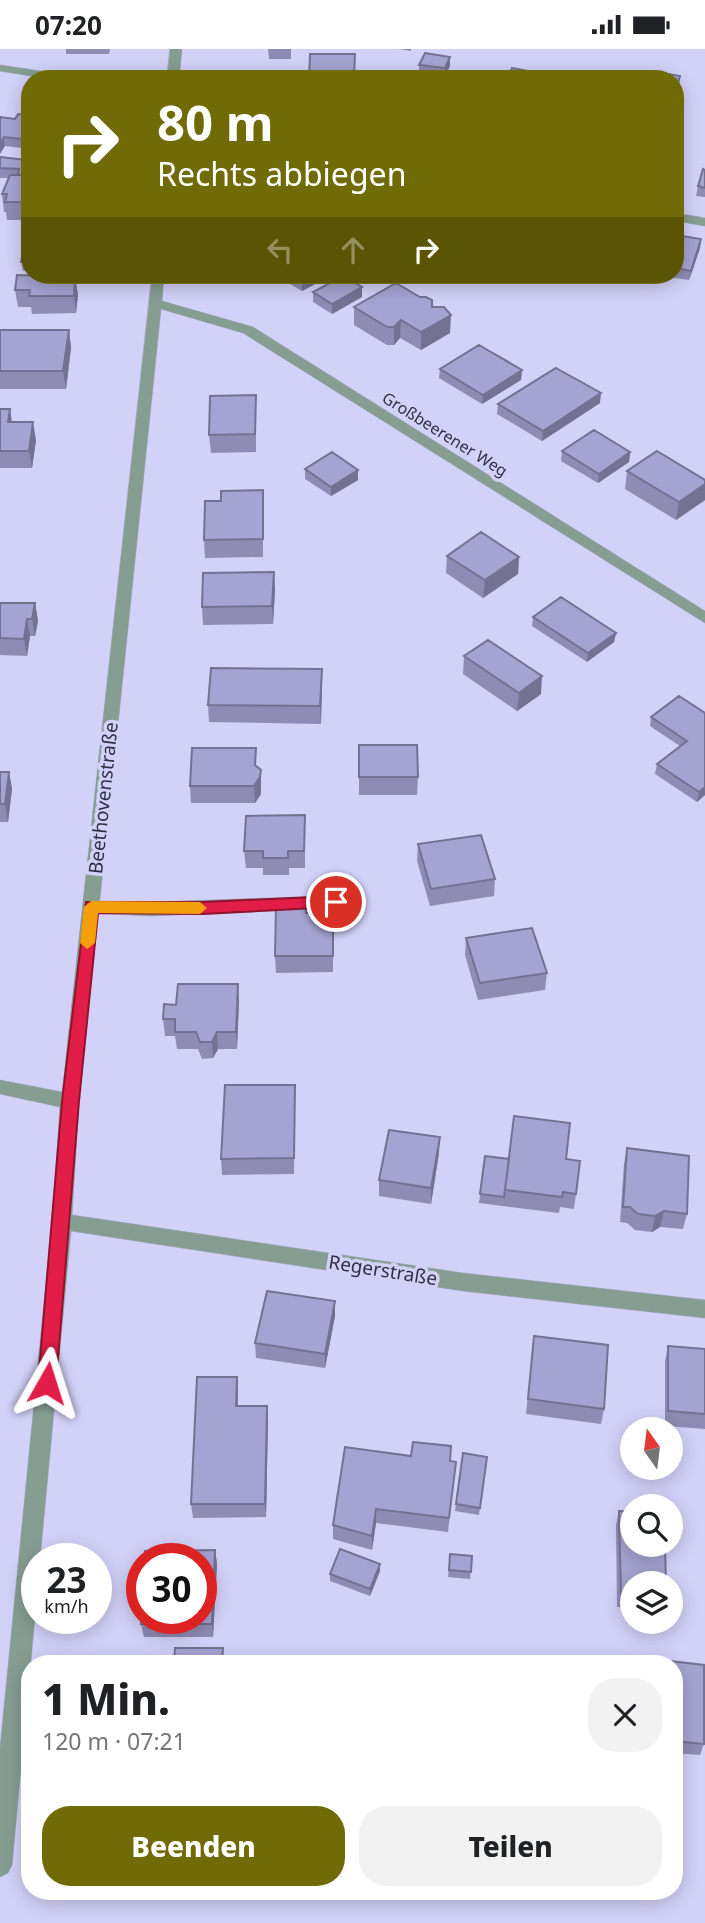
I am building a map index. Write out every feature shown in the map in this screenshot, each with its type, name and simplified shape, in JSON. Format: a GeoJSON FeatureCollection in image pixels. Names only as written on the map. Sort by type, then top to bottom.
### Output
{"type":"FeatureCollection","features":[{"type":"Feature","properties":{"kind":"street"},"geometry":{"type":"LineString","coordinates":[[174,70],[176,49]]}},
{"type":"Feature","properties":{"kind":"street"},"geometry":{"type":"LineString","coordinates":[[0,68],[21,71]]}},
{"type":"Feature","properties":{"kind":"street"},"geometry":{"type":"LineString","coordinates":[[684,219],[705,222]]}},
{"type":"Feature","properties":{"kind":"street","name":"Beethovenstraße"},"geometry":{"type":"LineString","coordinates":[[0,1865],[62,1222],[70,1101],[157,284]]}},
{"type":"Feature","properties":{"kind":"street","name":"Großbeerener Weg"},"geometry":{"type":"LineString","coordinates":[[156,303],[248,330],[705,618]]}},
{"type":"Feature","properties":{"kind":"street"},"geometry":{"type":"LineString","coordinates":[[91,907],[203,908],[336,902]]}},
{"type":"Feature","properties":{"kind":"street"},"geometry":{"type":"LineString","coordinates":[[0,1087],[70,1101]]}},
{"type":"Feature","properties":{"kind":"street","name":"Regerstraße"},"geometry":{"type":"LineString","coordinates":[[62,1222],[463,1282],[705,1309]]}},
{"type":"Feature","properties":{"kind":"building"},"geometry":{"type":"Polygon","coordinates":[[[425,53],[450,57],[445,68],[419,65],[425,53]]]}},
{"type":"Feature","properties":{"kind":"building"},"geometry":{"type":"Polygon","coordinates":[[[310,54],[355,54],[354,70],[309,70],[310,54]]]}},
{"type":"Feature","properties":{"kind":"building"},"geometry":{"type":"Polygon","coordinates":[[[21,114],[21,139],[4,137],[0,143],[0,117],[15,119],[21,114]]]}},
{"type":"Feature","properties":{"kind":"building"},"geometry":{"type":"Polygon","coordinates":[[[0,157],[21,159],[21,175],[18,175],[19,169],[0,168],[0,157]]]}},
{"type":"Feature","properties":{"kind":"building"},"geometry":{"type":"Polygon","coordinates":[[[703,169],[705,170],[705,188],[698,186],[703,169]]]}},
{"type":"Feature","properties":{"kind":"building"},"geometry":{"type":"Polygon","coordinates":[[[10,175],[21,175],[21,202],[5,202],[7,194],[2,194],[10,175]]]}},
{"type":"Feature","properties":{"kind":"building"},"geometry":{"type":"Polygon","coordinates":[[[684,236],[701,239],[691,271],[684,270],[684,236]]]}},
{"type":"Feature","properties":{"kind":"building"},"geometry":{"type":"Polygon","coordinates":[[[17,275],[21,275],[21,284],[75,284],[74,296],[29,296],[30,290],[15,290],[17,275]]]}},
{"type":"Feature","properties":{"kind":"building"},"geometry":{"type":"Polygon","coordinates":[[[328,284],[357,284],[362,287],[332,304],[313,292],[328,284]]]}},
{"type":"Feature","properties":{"kind":"building"},"geometry":{"type":"Polygon","coordinates":[[[398,284],[420,297],[432,300],[432,307],[444,307],[451,315],[421,332],[401,320],[394,327],[387,327],[354,307],[398,284]]]}},
{"type":"Feature","properties":{"kind":"building"},"geometry":{"type":"Polygon","coordinates":[[[0,330],[69,330],[63,371],[0,371],[0,330]]]}},
{"type":"Feature","properties":{"kind":"building"},"geometry":{"type":"Polygon","coordinates":[[[479,345],[522,370],[483,395],[440,369],[479,345]]]}},
{"type":"Feature","properties":{"kind":"building"},"geometry":{"type":"Polygon","coordinates":[[[556,368],[601,393],[543,431],[498,404],[556,368]]]}},
{"type":"Feature","properties":{"kind":"building"},"geometry":{"type":"Polygon","coordinates":[[[256,395],[255,434],[209,435],[210,396],[256,395]]]}},
{"type":"Feature","properties":{"kind":"building"},"geometry":{"type":"Polygon","coordinates":[[[0,409],[10,409],[8,422],[33,422],[29,451],[0,451],[0,409]]]}},
{"type":"Feature","properties":{"kind":"building"},"geometry":{"type":"Polygon","coordinates":[[[594,430],[630,452],[599,474],[562,451],[594,430]]]}},
{"type":"Feature","properties":{"kind":"building"},"geometry":{"type":"Polygon","coordinates":[[[657,451],[705,480],[705,484],[679,502],[627,471],[657,451]]]}},
{"type":"Feature","properties":{"kind":"building"},"geometry":{"type":"Polygon","coordinates":[[[332,452],[358,470],[331,487],[305,469],[332,452]]]}},
{"type":"Feature","properties":{"kind":"building"},"geometry":{"type":"Polygon","coordinates":[[[263,490],[263,539],[204,540],[205,501],[221,501],[221,491],[263,490]]]}},
{"type":"Feature","properties":{"kind":"building"},"geometry":{"type":"Polygon","coordinates":[[[481,532],[519,557],[485,580],[447,556],[481,532]]]}},
{"type":"Feature","properties":{"kind":"building"},"geometry":{"type":"Polygon","coordinates":[[[274,572],[272,606],[202,607],[203,573],[274,572]]]}},
{"type":"Feature","properties":{"kind":"building"},"geometry":{"type":"Polygon","coordinates":[[[561,597],[616,633],[588,653],[533,617],[561,597]]]}},
{"type":"Feature","properties":{"kind":"building"},"geometry":{"type":"Polygon","coordinates":[[[0,603],[35,603],[32,619],[27,619],[24,639],[0,638],[0,603]]]}},
{"type":"Feature","properties":{"kind":"building"},"geometry":{"type":"Polygon","coordinates":[[[488,640],[542,676],[519,693],[464,656],[488,640]]]}},
{"type":"Feature","properties":{"kind":"building"},"geometry":{"type":"Polygon","coordinates":[[[211,668],[322,669],[320,706],[208,705],[211,668]]]}},
{"type":"Feature","properties":{"kind":"building"},"geometry":{"type":"Polygon","coordinates":[[[679,696],[705,713],[705,787],[699,792],[657,764],[687,741],[651,717],[679,696]]]}},
{"type":"Feature","properties":{"kind":"building"},"geometry":{"type":"Polygon","coordinates":[[[359,745],[417,745],[418,777],[359,777],[359,745]]]}},
{"type":"Feature","properties":{"kind":"building"},"geometry":{"type":"Polygon","coordinates":[[[192,748],[256,748],[255,765],[261,770],[260,777],[254,786],[190,786],[192,748]]]}},
{"type":"Feature","properties":{"kind":"building"},"geometry":{"type":"Polygon","coordinates":[[[0,772],[9,772],[5,804],[0,804],[0,772]]]}},
{"type":"Feature","properties":{"kind":"building"},"geometry":{"type":"Polygon","coordinates":[[[305,815],[304,851],[288,851],[288,858],[263,858],[263,851],[244,851],[246,816],[305,815]]]}},
{"type":"Feature","properties":{"kind":"building"},"geometry":{"type":"Polygon","coordinates":[[[481,835],[495,879],[431,889],[418,844],[481,835]]]}},
{"type":"Feature","properties":{"kind":"building"},"geometry":{"type":"Polygon","coordinates":[[[276,907],[306,907],[306,913],[333,912],[333,956],[275,956],[276,907]]]}},
{"type":"Feature","properties":{"kind":"building"},"geometry":{"type":"Polygon","coordinates":[[[532,928],[547,973],[480,983],[466,938],[532,928]]]}},
{"type":"Feature","properties":{"kind":"building"},"geometry":{"type":"Polygon","coordinates":[[[178,984],[238,984],[236,1032],[217,1032],[212,1042],[200,1042],[196,1032],[175,1032],[175,1019],[163,1019],[164,1004],[176,1005],[178,984]]]}},
{"type":"Feature","properties":{"kind":"building"},"geometry":{"type":"Polygon","coordinates":[[[225,1085],[295,1085],[294,1158],[221,1159],[225,1085]]]}},
{"type":"Feature","properties":{"kind":"building"},"geometry":{"type":"Polygon","coordinates":[[[514,1116],[570,1123],[566,1159],[580,1161],[576,1194],[563,1192],[562,1197],[505,1190],[514,1116]]]}},
{"type":"Feature","properties":{"kind":"building"},"geometry":{"type":"Polygon","coordinates":[[[389,1130],[440,1137],[431,1188],[379,1180],[389,1130]]]}},
{"type":"Feature","properties":{"kind":"building"},"geometry":{"type":"Polygon","coordinates":[[[627,1148],[689,1156],[687,1214],[664,1211],[655,1216],[638,1214],[630,1207],[623,1207],[627,1148]]]}},
{"type":"Feature","properties":{"kind":"building"},"geometry":{"type":"Polygon","coordinates":[[[485,1156],[509,1159],[504,1197],[480,1194],[485,1156]]]}},
{"type":"Feature","properties":{"kind":"building"},"geometry":{"type":"Polygon","coordinates":[[[267,1291],[335,1301],[325,1354],[255,1343],[267,1291]]]}},
{"type":"Feature","properties":{"kind":"building"},"geometry":{"type":"Polygon","coordinates":[[[534,1336],[608,1345],[604,1409],[528,1399],[534,1336]]]}},
{"type":"Feature","properties":{"kind":"building"},"geometry":{"type":"Polygon","coordinates":[[[668,1346],[705,1349],[705,1414],[668,1411],[668,1346]]]}},
{"type":"Feature","properties":{"kind":"building"},"geometry":{"type":"Polygon","coordinates":[[[197,1377],[237,1377],[236,1406],[267,1406],[265,1504],[191,1504],[197,1377]]]}},
{"type":"Feature","properties":{"kind":"building"},"geometry":{"type":"Polygon","coordinates":[[[413,1442],[451,1446],[450,1461],[456,1462],[449,1518],[376,1509],[372,1536],[333,1525],[345,1447],[411,1456],[413,1442]]]}},
{"type":"Feature","properties":{"kind":"building"},"geometry":{"type":"Polygon","coordinates":[[[463,1453],[487,1457],[480,1508],[456,1504],[463,1453]]]}},
{"type":"Feature","properties":{"kind":"building"},"geometry":{"type":"Polygon","coordinates":[[[340,1549],[380,1564],[370,1589],[330,1574],[340,1549]]]}},
{"type":"Feature","properties":{"kind":"building"},"geometry":{"type":"Polygon","coordinates":[[[450,1554],[472,1556],[471,1572],[449,1570],[450,1554]]]}},
{"type":"Feature","properties":{"kind":"building"},"geometry":{"type":"Polygon","coordinates":[[[620,1557],[665,1557],[666,1571],[620,1571],[620,1557]]]}},
{"type":"Feature","properties":{"kind":"building"},"geometry":{"type":"Polygon","coordinates":[[[175,1648],[223,1648],[223,1655],[175,1655],[175,1648]]]}},
{"type":"Feature","properties":{"kind":"building"},"geometry":{"type":"Polygon","coordinates":[[[683,1663],[704,1665],[704,1744],[683,1742],[683,1663]]]}},
{"type":"Feature","properties":{"kind":"slow traffic"},"geometry":{"type":"LineString","coordinates":[[87,943],[91,907],[200,908]]}},
{"type":"Feature","properties":{"kind":"route"},"geometry":{"type":"LineString","coordinates":[[47,1383],[70,1101],[91,907],[203,908],[336,902]]}}]}
